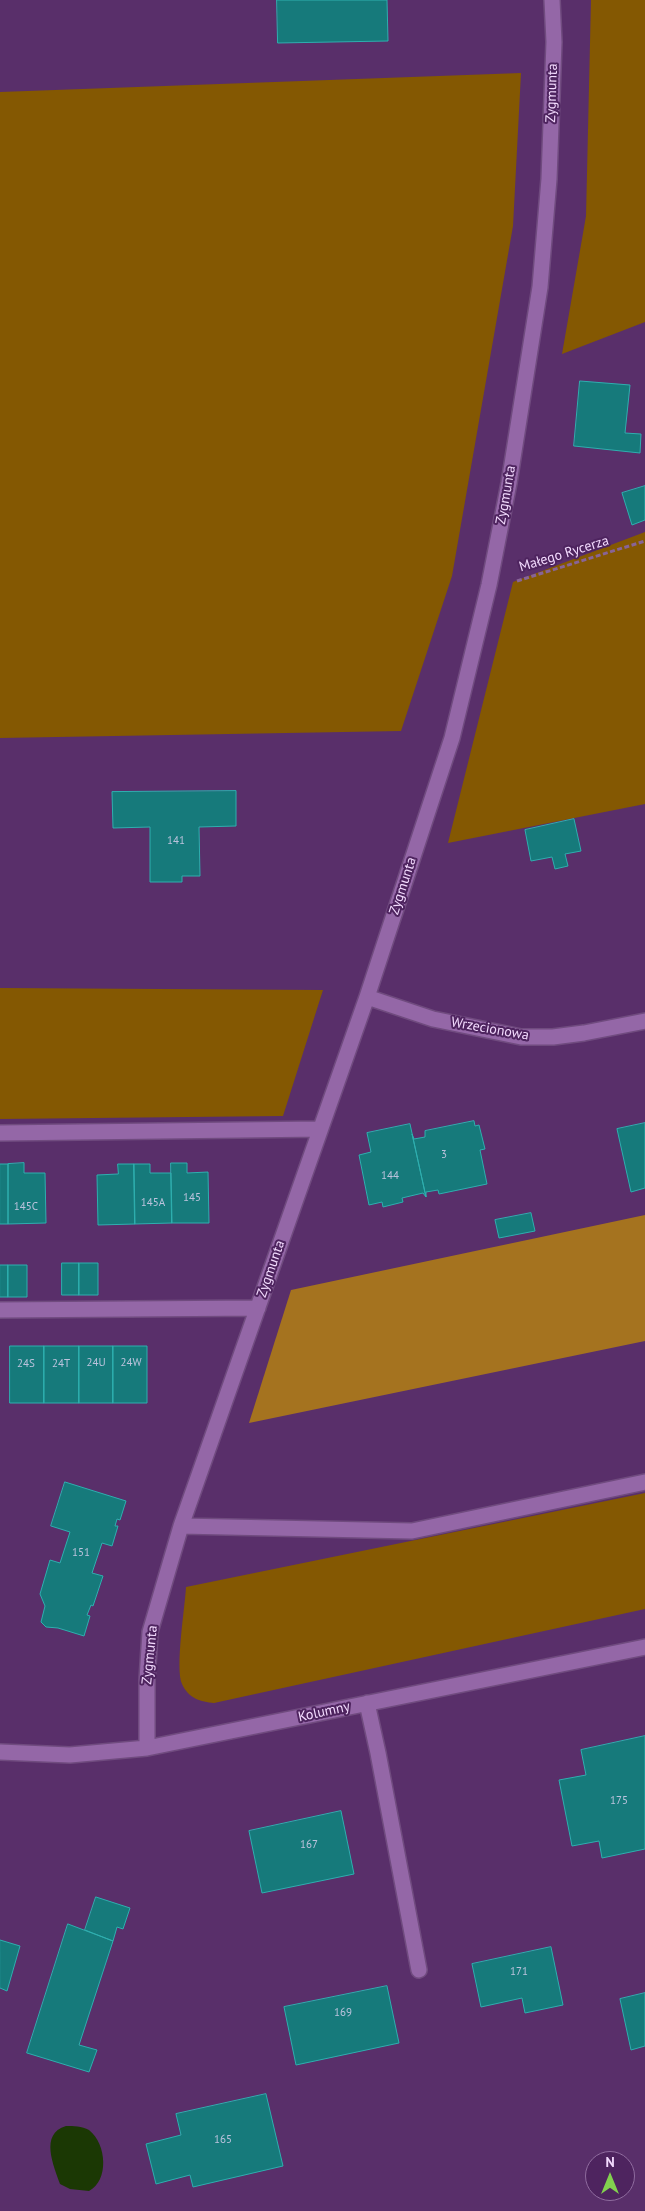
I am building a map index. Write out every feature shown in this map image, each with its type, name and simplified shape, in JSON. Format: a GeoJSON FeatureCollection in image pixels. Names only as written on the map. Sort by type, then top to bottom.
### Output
{"type":"FeatureCollection","features":[{"type":"Feature","properties":{"kind":"street","name":"Zygmunta"},"geometry":{"type":"LineString","coordinates":[[147,1748],[146,1689],[150,1632],[181,1526],[367,997],[452,738],[489,585],[508,483],[540,287],[549,179],[554,42],[552,0]]}},
{"type":"Feature","properties":{"kind":"street","name":"Wrzecionowa"},"geometry":{"type":"LineString","coordinates":[[367,997],[434,1019],[521,1037],[553,1037],[645,1021]]}},
{"type":"Feature","properties":{"kind":"street"},"geometry":{"type":"LineString","coordinates":[[0,1133],[320,1129]]}},
{"type":"Feature","properties":{"kind":"street"},"geometry":{"type":"LineString","coordinates":[[0,1310],[258,1308]]}},
{"type":"Feature","properties":{"kind":"street"},"geometry":{"type":"LineString","coordinates":[[181,1526],[412,1531],[645,1482]]}},
{"type":"Feature","properties":{"kind":"street","name":"Kolumny"},"geometry":{"type":"LineString","coordinates":[[0,1752],[70,1755],[147,1748],[645,1647]]}},
{"type":"Feature","properties":{"kind":"street"},"geometry":{"type":"LineString","coordinates":[[367,1703],[418,1970]]}},
{"type":"Feature","properties":{"kind":"path","name":"Małego Rycerza"},"geometry":{"type":"LineString","coordinates":[[489,585],[513,582],[645,541]]}},
{"type":"Feature","properties":{"kind":"shaded area"},"geometry":{"type":"Polygon","coordinates":[[[591,0],[645,0],[645,322],[562,354],[586,216],[591,0]]]}},
{"type":"Feature","properties":{"kind":"shaded area"},"geometry":{"type":"Polygon","coordinates":[[[521,73],[513,226],[452,576],[401,731],[0,738],[0,92],[521,73]]]}},
{"type":"Feature","properties":{"kind":"shaded area"},"geometry":{"type":"Polygon","coordinates":[[[645,532],[645,804],[448,843],[513,582],[645,532]]]}},
{"type":"Feature","properties":{"kind":"shaded area"},"geometry":{"type":"Polygon","coordinates":[[[0,988],[323,990],[283,1116],[0,1119],[0,988]]]}},
{"type":"Feature","properties":{"kind":"shaded area"},"geometry":{"type":"Polygon","coordinates":[[[645,1215],[645,1341],[249,1423],[291,1290],[645,1215]]]}},
{"type":"Feature","properties":{"kind":"shaded area"},"geometry":{"type":"Polygon","coordinates":[[[645,1493],[645,1609],[214,1703],[204,1702],[191,1696],[182,1684],[180,1652],[186,1587],[645,1493]]]}},
{"type":"Feature","properties":{"kind":"shaded area"},"geometry":{"type":"Polygon","coordinates":[[[66,2126],[89,2130],[99,2144],[102,2153],[103,2171],[100,2179],[89,2191],[70,2189],[60,2184],[52,2160],[51,2143],[53,2136],[58,2130],[66,2126]]]}},
{"type":"Feature","properties":{"kind":"building"},"geometry":{"type":"Polygon","coordinates":[[[277,0],[387,0],[388,41],[278,43],[277,0]]]}},
{"type":"Feature","properties":{"kind":"building"},"geometry":{"type":"Polygon","coordinates":[[[580,381],[630,385],[625,433],[641,434],[640,453],[574,446],[580,381]]]}},
{"type":"Feature","properties":{"kind":"building"},"geometry":{"type":"Polygon","coordinates":[[[645,486],[645,520],[632,525],[622,493],[645,486]]]}},
{"type":"Feature","properties":{"kind":"building"},"geometry":{"type":"Polygon","coordinates":[[[236,791],[236,826],[199,827],[200,876],[182,876],[182,882],[150,882],[150,827],[113,828],[112,792],[236,791]]]}},
{"type":"Feature","properties":{"kind":"building"},"geometry":{"type":"Polygon","coordinates":[[[574,819],[581,851],[565,854],[568,866],[555,869],[552,857],[531,861],[525,830],[574,819]]]}},
{"type":"Feature","properties":{"kind":"building"},"geometry":{"type":"Polygon","coordinates":[[[474,1121],[475,1126],[479,1125],[485,1149],[480,1150],[487,1184],[439,1194],[438,1190],[426,1192],[426,1197],[412,1134],[414,1139],[425,1137],[425,1131],[474,1121]]]}},
{"type":"Feature","properties":{"kind":"building"},"geometry":{"type":"Polygon","coordinates":[[[645,1123],[645,1188],[631,1192],[617,1129],[645,1123]]]}},
{"type":"Feature","properties":{"kind":"building"},"geometry":{"type":"Polygon","coordinates":[[[410,1124],[426,1197],[423,1193],[402,1198],[403,1202],[383,1207],[382,1202],[369,1205],[359,1155],[371,1152],[367,1133],[410,1124]]]}},
{"type":"Feature","properties":{"kind":"building"},"geometry":{"type":"Polygon","coordinates":[[[24,1163],[24,1173],[45,1173],[46,1223],[8,1224],[8,1164],[24,1163]]]}},
{"type":"Feature","properties":{"kind":"building"},"geometry":{"type":"Polygon","coordinates":[[[171,1163],[187,1163],[187,1173],[208,1172],[209,1223],[172,1223],[171,1163]]]}},
{"type":"Feature","properties":{"kind":"building"},"geometry":{"type":"Polygon","coordinates":[[[0,1164],[8,1164],[8,1224],[0,1224],[0,1164]]]}},
{"type":"Feature","properties":{"kind":"building"},"geometry":{"type":"Polygon","coordinates":[[[118,1164],[134,1164],[135,1224],[98,1225],[97,1175],[118,1174],[118,1164]]]}},
{"type":"Feature","properties":{"kind":"building"},"geometry":{"type":"Polygon","coordinates":[[[134,1164],[150,1164],[150,1173],[171,1173],[172,1223],[135,1224],[134,1164]]]}},
{"type":"Feature","properties":{"kind":"building"},"geometry":{"type":"Polygon","coordinates":[[[531,1213],[535,1231],[499,1238],[495,1220],[531,1213]]]}},
{"type":"Feature","properties":{"kind":"building"},"geometry":{"type":"Polygon","coordinates":[[[62,1263],[79,1263],[79,1295],[62,1295],[62,1263]]]}},
{"type":"Feature","properties":{"kind":"building"},"geometry":{"type":"Polygon","coordinates":[[[79,1263],[98,1263],[98,1295],[79,1295],[79,1263]]]}},
{"type":"Feature","properties":{"kind":"building"},"geometry":{"type":"Polygon","coordinates":[[[0,1265],[8,1265],[8,1297],[0,1297],[0,1265]]]}},
{"type":"Feature","properties":{"kind":"building"},"geometry":{"type":"Polygon","coordinates":[[[8,1265],[27,1265],[27,1297],[8,1297],[8,1265]]]}},
{"type":"Feature","properties":{"kind":"building"},"geometry":{"type":"Polygon","coordinates":[[[10,1346],[44,1346],[44,1403],[10,1403],[10,1346]]]}},
{"type":"Feature","properties":{"kind":"building"},"geometry":{"type":"Polygon","coordinates":[[[44,1346],[79,1346],[79,1403],[44,1403],[44,1346]]]}},
{"type":"Feature","properties":{"kind":"building"},"geometry":{"type":"Polygon","coordinates":[[[79,1346],[113,1346],[113,1403],[79,1403],[79,1346]]]}},
{"type":"Feature","properties":{"kind":"building"},"geometry":{"type":"Polygon","coordinates":[[[113,1346],[147,1346],[147,1403],[113,1403],[113,1346]]]}},
{"type":"Feature","properties":{"kind":"building"},"geometry":{"type":"Polygon","coordinates":[[[65,1482],[126,1501],[120,1520],[117,1519],[115,1526],[118,1526],[112,1546],[102,1543],[92,1573],[103,1576],[93,1606],[91,1605],[87,1615],[90,1616],[84,1636],[58,1628],[46,1627],[41,1622],[45,1606],[40,1594],[50,1560],[60,1563],[70,1532],[51,1526],[65,1482]]]}},
{"type":"Feature","properties":{"kind":"building"},"geometry":{"type":"Polygon","coordinates":[[[645,1736],[645,1849],[602,1858],[599,1841],[572,1846],[559,1780],[586,1775],[581,1750],[645,1736]]]}},
{"type":"Feature","properties":{"kind":"building"},"geometry":{"type":"Polygon","coordinates":[[[341,1811],[354,1874],[262,1893],[249,1831],[341,1811]]]}},
{"type":"Feature","properties":{"kind":"building"},"geometry":{"type":"Polygon","coordinates":[[[96,1897],[130,1908],[123,1929],[117,1927],[113,1941],[85,1930],[96,1897]]]}},
{"type":"Feature","properties":{"kind":"building"},"geometry":{"type":"Polygon","coordinates":[[[68,1924],[113,1941],[79,2045],[97,2050],[89,2072],[27,2053],[68,1924]]]}},
{"type":"Feature","properties":{"kind":"building"},"geometry":{"type":"Polygon","coordinates":[[[0,1940],[20,1946],[7,1991],[0,1988],[0,1940]]]}},
{"type":"Feature","properties":{"kind":"building"},"geometry":{"type":"Polygon","coordinates":[[[551,1947],[563,2005],[525,2013],[522,1998],[481,2007],[472,1964],[551,1947]]]}},
{"type":"Feature","properties":{"kind":"building"},"geometry":{"type":"Polygon","coordinates":[[[387,1986],[399,2043],[296,2065],[284,2007],[387,1986]]]}},
{"type":"Feature","properties":{"kind":"building"},"geometry":{"type":"Polygon","coordinates":[[[645,1993],[645,2046],[631,2050],[620,1999],[645,1993]]]}},
{"type":"Feature","properties":{"kind":"building"},"geometry":{"type":"Polygon","coordinates":[[[266,2094],[283,2166],[193,2187],[190,2175],[156,2184],[146,2144],[181,2135],[176,2114],[266,2094]]]}}]}
